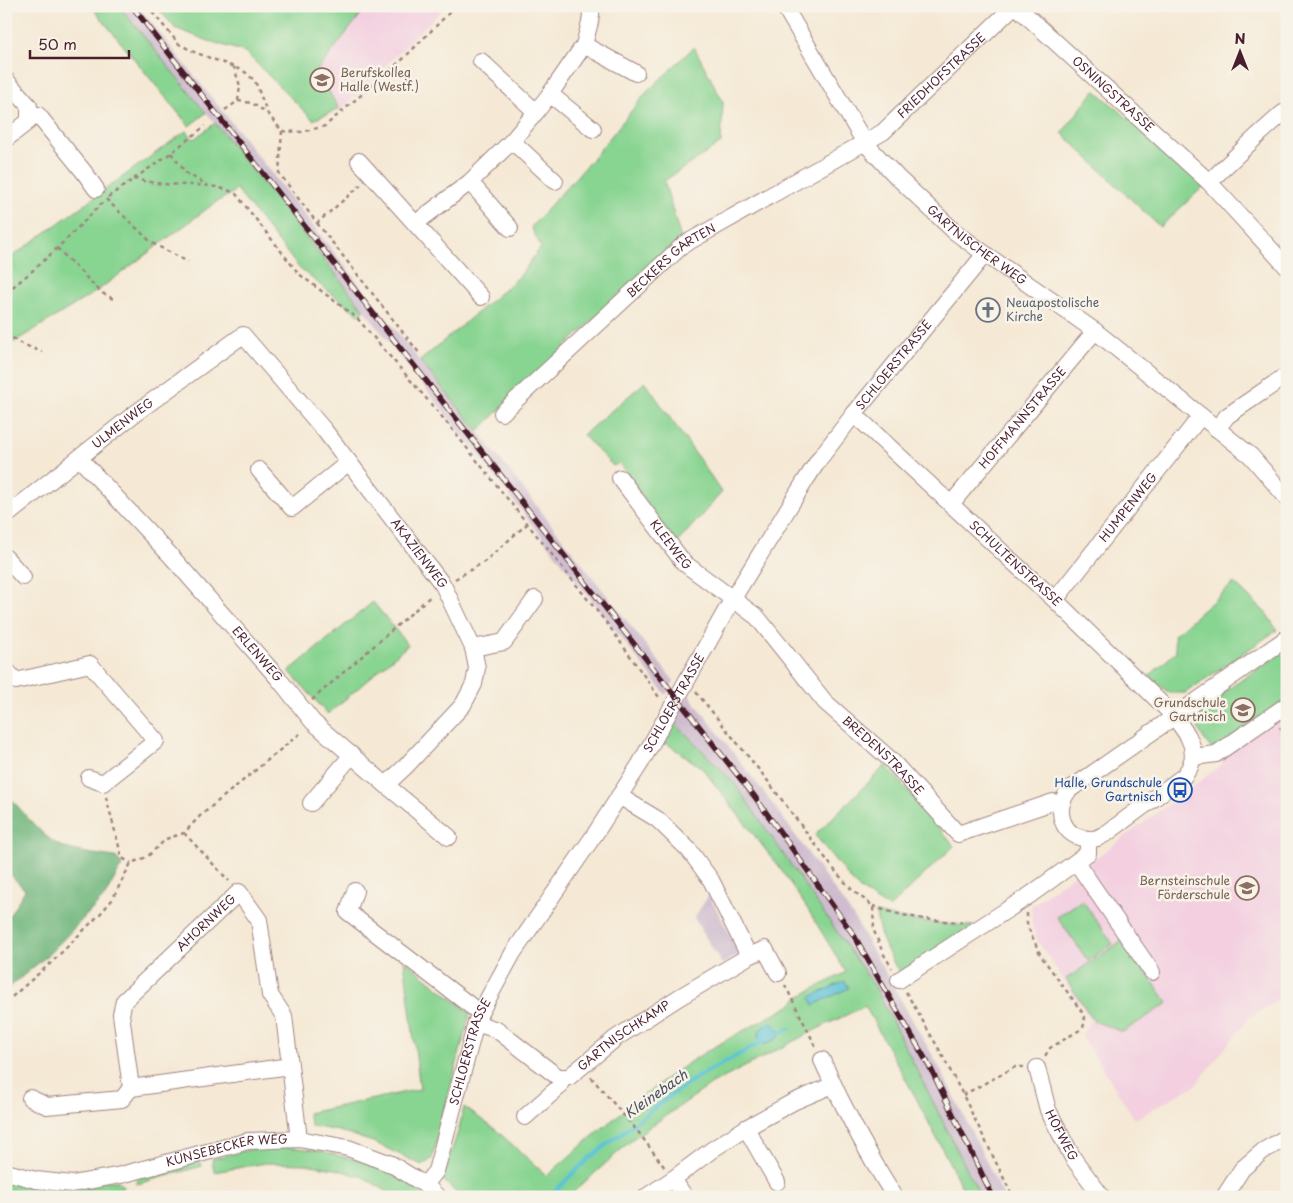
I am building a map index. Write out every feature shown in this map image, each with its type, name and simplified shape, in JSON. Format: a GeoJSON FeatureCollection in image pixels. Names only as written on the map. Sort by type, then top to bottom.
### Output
{"type":"FeatureCollection","features":[{"type":"Feature","properties":{"kind":"street"},"geometry":{"type":"LineString","coordinates":[[416,224],[470,182],[512,140],[536,112],[584,45],[592,6]]}},
{"type":"Feature","properties":{"kind":"street","name":"GARTNISCHER WEG"},"geometry":{"type":"LineString","coordinates":[[784,6],[865,143],[897,177],[954,230],[1095,331],[1251,456],[1287,498]]}},
{"type":"Feature","properties":{"kind":"street","name":"FRIEDHOFSTRASSE"},"geometry":{"type":"LineString","coordinates":[[865,143],[883,132],[1015,6]]}},
{"type":"Feature","properties":{"kind":"street","name":"OSNINGSTRASSE"},"geometry":{"type":"LineString","coordinates":[[1015,6],[1210,182],[1287,267]]}},
{"type":"Feature","properties":{"kind":"street"},"geometry":{"type":"LineString","coordinates":[[584,45],[636,73]]}},
{"type":"Feature","properties":{"kind":"street"},"geometry":{"type":"LineString","coordinates":[[480,61],[536,112]]}},
{"type":"Feature","properties":{"kind":"street"},"geometry":{"type":"LineString","coordinates":[[6,80],[29,106],[29,121],[6,139]]}},
{"type":"Feature","properties":{"kind":"street"},"geometry":{"type":"LineString","coordinates":[[550,94],[593,129]]}},
{"type":"Feature","properties":{"kind":"street"},"geometry":{"type":"LineString","coordinates":[[1210,182],[1283,113]]}},
{"type":"Feature","properties":{"kind":"street"},"geometry":{"type":"LineString","coordinates":[[29,114],[38,115],[101,194]]}},
{"type":"Feature","properties":{"kind":"street"},"geometry":{"type":"LineString","coordinates":[[512,140],[555,181]]}},
{"type":"Feature","properties":{"kind":"street","name":"BECKERS GARTEN"},"geometry":{"type":"LineString","coordinates":[[502,413],[683,246],[865,143]]}},
{"type":"Feature","properties":{"kind":"street"},"geometry":{"type":"LineString","coordinates":[[359,161],[481,296]]}},
{"type":"Feature","properties":{"kind":"street"},"geometry":{"type":"LineString","coordinates":[[470,182],[510,228]]}},
{"type":"Feature","properties":{"kind":"street","name":"SCHLOERSTRASSE"},"geometry":{"type":"LineString","coordinates":[[425,1185],[436,1171],[478,1018],[513,953],[595,834],[640,764],[732,600],[820,458],[985,254]]}},
{"type":"Feature","properties":{"kind":"street","name":"HOFFMANNSTRASSE"},"geometry":{"type":"LineString","coordinates":[[951,504],[1095,331]]}},
{"type":"Feature","properties":{"kind":"street","name":"ULMENWEG"},"geometry":{"type":"LineString","coordinates":[[6,516],[133,415],[243,335]]}},
{"type":"Feature","properties":{"kind":"street","name":"AKAZIENWEG"},"geometry":{"type":"LineString","coordinates":[[243,335],[325,431],[443,585],[473,648],[477,668],[474,684],[463,705],[386,785]]}},
{"type":"Feature","properties":{"kind":"street"},"geometry":{"type":"LineString","coordinates":[[1217,429],[1227,416],[1287,375]]}},
{"type":"Feature","properties":{"kind":"street","name":"SCHULTENSTRASSE"},"geometry":{"type":"LineString","coordinates":[[854,414],[1055,600],[1174,716]]}},
{"type":"Feature","properties":{"kind":"street","name":"HUMPENWEG"},"geometry":{"type":"LineString","coordinates":[[1055,600],[1201,416]]}},
{"type":"Feature","properties":{"kind":"street","name":"ERLENWEG"},"geometry":{"type":"LineString","coordinates":[[79,458],[171,556],[313,722],[449,838]]}},
{"type":"Feature","properties":{"kind":"street"},"geometry":{"type":"LineString","coordinates":[[259,470],[292,508],[349,462]]}},
{"type":"Feature","properties":{"kind":"street","name":"KLEEWEG"},"geometry":{"type":"LineString","coordinates":[[620,478],[684,564],[732,600]]}},
{"type":"Feature","properties":{"kind":"street"},"geometry":{"type":"LineString","coordinates":[[6,558],[23,577]]}},
{"type":"Feature","properties":{"kind":"street"},"geometry":{"type":"LineString","coordinates":[[473,648],[504,642],[535,599]]}},
{"type":"Feature","properties":{"kind":"street","name":"BREDENSTRASSE"},"geometry":{"type":"LineString","coordinates":[[732,600],[757,617],[825,702],[891,760],[958,834],[1053,802],[1061,804]]}},
{"type":"Feature","properties":{"kind":"street"},"geometry":{"type":"LineString","coordinates":[[1174,716],[1188,736],[1192,746],[1193,757],[1190,767],[1184,776],[1098,838],[1088,839],[1070,832],[1062,819],[1061,804],[1069,790],[1174,716],[1287,638]]}},
{"type":"Feature","properties":{"kind":"street"},"geometry":{"type":"LineString","coordinates":[[6,670],[16,681],[90,664],[156,741],[96,781]]}},
{"type":"Feature","properties":{"kind":"street"},"geometry":{"type":"LineString","coordinates":[[1193,757],[1216,754],[1287,705]]}},
{"type":"Feature","properties":{"kind":"street"},"geometry":{"type":"LineString","coordinates":[[310,803],[352,754]]}},
{"type":"Feature","properties":{"kind":"street"},"geometry":{"type":"LineString","coordinates":[[619,796],[657,819],[689,850],[711,880],[749,956]]}},
{"type":"Feature","properties":{"kind":"street"},"geometry":{"type":"LineString","coordinates":[[899,980],[1030,895],[1076,862],[1088,853],[1088,839]]}},
{"type":"Feature","properties":{"kind":"street"},"geometry":{"type":"LineString","coordinates":[[1076,862],[1152,972]]}},
{"type":"Feature","properties":{"kind":"street","name":"GARTNISCHKAMP"},"geometry":{"type":"LineString","coordinates":[[355,891],[348,912],[478,1018],[497,1030],[558,1077],[569,1077],[616,1038],[749,956],[765,949],[778,973]]}},
{"type":"Feature","properties":{"kind":"street","name":"AHORNWEG"},"geometry":{"type":"LineString","coordinates":[[131,1088],[121,1014],[124,1000],[239,892],[259,920],[270,995],[284,1016],[299,1139]]}},
{"type":"Feature","properties":{"kind":"street"},"geometry":{"type":"LineString","coordinates":[[822,1060],[860,1139],[895,1197]]}},
{"type":"Feature","properties":{"kind":"street"},"geometry":{"type":"LineString","coordinates":[[30,1098],[47,1106],[122,1099],[131,1088],[290,1066]]}},
{"type":"Feature","properties":{"kind":"street","name":"HOFWEG"},"geometry":{"type":"LineString","coordinates":[[1038,1068],[1048,1110],[1073,1158],[1102,1197]]}},
{"type":"Feature","properties":{"kind":"street"},"geometry":{"type":"LineString","coordinates":[[525,1117],[559,1087],[563,1077]]}},
{"type":"Feature","properties":{"kind":"street"},"geometry":{"type":"LineString","coordinates":[[646,1197],[746,1128],[793,1102],[833,1085]]}},
{"type":"Feature","properties":{"kind":"street"},"geometry":{"type":"LineString","coordinates":[[746,1128],[777,1182]]}},
{"type":"Feature","properties":{"kind":"street"},"geometry":{"type":"LineString","coordinates":[[1224,1197],[1242,1169],[1264,1151],[1287,1136]]}},
{"type":"Feature","properties":{"kind":"street","name":"KÜNSEBECKER WEG"},"geometry":{"type":"LineString","coordinates":[[6,1172],[36,1180],[72,1184],[121,1175],[248,1141],[299,1139],[348,1148],[391,1164],[425,1185],[438,1197]]}},
{"type":"Feature","properties":{"kind":"street"},"geometry":{"type":"LineString","coordinates":[[673,1179],[685,1197]]}},
{"type":"Feature","properties":{"kind":"path"},"geometry":{"type":"LineString","coordinates":[[147,6],[179,44],[194,52],[245,72],[255,81],[267,114]]}},
{"type":"Feature","properties":{"kind":"path"},"geometry":{"type":"LineString","coordinates":[[282,131],[302,132],[325,126],[403,59],[456,6]]}},
{"type":"Feature","properties":{"kind":"path"},"geometry":{"type":"LineString","coordinates":[[234,67],[240,86],[238,101]]}},
{"type":"Feature","properties":{"kind":"path"},"geometry":{"type":"LineString","coordinates":[[225,110],[238,101],[252,103],[267,114],[282,131],[279,173],[420,354]]}},
{"type":"Feature","properties":{"kind":"path"},"geometry":{"type":"LineString","coordinates":[[6,292],[58,248],[101,194],[133,180],[205,126]]}},
{"type":"Feature","properties":{"kind":"path"},"geometry":{"type":"LineString","coordinates":[[171,153],[186,173],[208,186]]}},
{"type":"Feature","properties":{"kind":"path"},"geometry":{"type":"LineString","coordinates":[[317,223],[372,175]]}},
{"type":"Feature","properties":{"kind":"path"},"geometry":{"type":"LineString","coordinates":[[133,180],[227,188],[236,194],[299,274],[357,318],[443,418],[609,626],[669,711]]}},
{"type":"Feature","properties":{"kind":"path"},"geometry":{"type":"LineString","coordinates":[[101,194],[152,243],[188,262]]}},
{"type":"Feature","properties":{"kind":"path"},"geometry":{"type":"LineString","coordinates":[[58,248],[102,293],[115,300]]}},
{"type":"Feature","properties":{"kind":"path"},"geometry":{"type":"LineString","coordinates":[[6,333],[42,352]]}},
{"type":"Feature","properties":{"kind":"path"},"geometry":{"type":"LineString","coordinates":[[302,708],[443,585],[484,562],[527,524]]}},
{"type":"Feature","properties":{"kind":"path"},"geometry":{"type":"LineString","coordinates":[[687,681],[764,776],[836,872],[852,890],[873,906],[904,916],[944,921],[980,921],[986,923]]}},
{"type":"Feature","properties":{"kind":"path"},"geometry":{"type":"LineString","coordinates":[[6,1002],[52,962],[100,914],[112,900],[131,863],[148,857],[166,840],[184,833],[200,816],[313,722]]}},
{"type":"Feature","properties":{"kind":"path"},"geometry":{"type":"LineString","coordinates":[[96,781],[122,858],[131,863]]}},
{"type":"Feature","properties":{"kind":"path"},"geometry":{"type":"LineString","coordinates":[[184,833],[239,892]]}},
{"type":"Feature","properties":{"kind":"path"},"geometry":{"type":"LineString","coordinates":[[962,1094],[1015,1066],[1038,1068],[1050,1048],[1083,1028],[1085,1020],[1082,1012],[1041,956],[1027,925],[1026,906],[1030,895]]}},
{"type":"Feature","properties":{"kind":"path"},"geometry":{"type":"LineString","coordinates":[[873,906],[874,932],[883,953],[940,1051],[1013,1197]]}},
{"type":"Feature","properties":{"kind":"path"},"geometry":{"type":"LineString","coordinates":[[778,973],[811,1034],[822,1060]]}},
{"type":"Feature","properties":{"kind":"path"},"geometry":{"type":"LineString","coordinates":[[581,1066],[639,1133],[673,1179]]}},
{"type":"Feature","properties":{"kind":"shaded area"},"geometry":{"type":"Polygon","coordinates":[[[119,6],[138,6],[420,361],[478,431],[674,681],[666,695],[364,310],[119,6]]]}},
{"type":"Feature","properties":{"kind":"shaded area","name":"Berufskolleg Halle (Westf.)"},"geometry":{"type":"Polygon","coordinates":[[[156,6],[446,6],[343,108],[313,120],[245,52],[175,28],[156,6]]]}},
{"type":"Feature","properties":{"kind":"shaded area"},"geometry":{"type":"Polygon","coordinates":[[[1281,653],[1284,657],[1287,656],[1287,994],[1249,1018],[1196,1085],[1135,1119],[1082,1036],[1091,1020],[1037,940],[1032,924],[1031,906],[1223,764],[1198,729],[1199,712],[1281,653]]]}},
{"type":"Feature","properties":{"kind":"shaded area"},"geometry":{"type":"Polygon","coordinates":[[[689,695],[778,811],[853,916],[942,1072],[1004,1197],[981,1197],[875,987],[735,784],[673,721],[689,695]]]}},
{"type":"Feature","properties":{"kind":"shaded area"},"geometry":{"type":"Polygon","coordinates":[[[709,895],[740,954],[722,964],[694,918],[709,895]]]}},
{"type":"Feature","properties":{"kind":"green space"},"geometry":{"type":"Polygon","coordinates":[[[91,6],[119,6],[206,113],[189,126],[91,6]]]}},
{"type":"Feature","properties":{"kind":"green space","name":"Berufskolleg Halle (Westf.)"},"geometry":{"type":"Polygon","coordinates":[[[156,6],[348,6],[361,14],[317,71],[339,109],[313,120],[245,52],[175,28],[156,6]]]}},
{"type":"Feature","properties":{"kind":"green space"},"geometry":{"type":"Polygon","coordinates":[[[694,47],[723,102],[721,143],[664,181],[681,239],[621,293],[478,431],[420,361],[519,277],[541,247],[531,227],[594,157],[646,93],[694,47]]]}},
{"type":"Feature","properties":{"kind":"green space"},"geometry":{"type":"Polygon","coordinates":[[[1095,90],[1205,185],[1160,227],[1062,133],[1095,90]]]}},
{"type":"Feature","properties":{"kind":"green space"},"geometry":{"type":"Polygon","coordinates":[[[215,123],[364,310],[359,315],[300,269],[236,189],[97,291],[6,347],[6,261],[186,131],[194,139],[215,123]]]}},
{"type":"Feature","properties":{"kind":"green space"},"geometry":{"type":"Polygon","coordinates":[[[645,382],[722,492],[676,544],[619,463],[613,466],[583,435],[645,382]]]}},
{"type":"Feature","properties":{"kind":"green space"},"geometry":{"type":"Polygon","coordinates":[[[1234,583],[1266,613],[1277,630],[1185,693],[1169,693],[1149,676],[1176,652],[1174,635],[1234,583]]]}},
{"type":"Feature","properties":{"kind":"green space"},"geometry":{"type":"Polygon","coordinates":[[[373,602],[408,645],[328,714],[289,671],[373,602]]]}},
{"type":"Feature","properties":{"kind":"green space","name":"Grundschule Gartnisch"},"geometry":{"type":"Polygon","coordinates":[[[1281,653],[1284,657],[1287,656],[1287,699],[1213,751],[1199,730],[1198,720],[1202,707],[1281,653]]]}},
{"type":"Feature","properties":{"kind":"green space"},"geometry":{"type":"Polygon","coordinates":[[[673,721],[735,784],[875,987],[981,1197],[967,1197],[915,1096],[865,1006],[712,1084],[635,1137],[568,1197],[461,1197],[442,1179],[459,1129],[464,1107],[496,1130],[547,1176],[616,1117],[690,1062],[790,1006],[797,998],[846,972],[807,908],[779,867],[702,768],[662,740],[673,721]]]}},
{"type":"Feature","properties":{"kind":"green space"},"geometry":{"type":"Polygon","coordinates":[[[886,765],[954,846],[889,908],[856,886],[815,835],[886,765]]]}},
{"type":"Feature","properties":{"kind":"green space"},"geometry":{"type":"Polygon","coordinates":[[[6,793],[42,832],[58,844],[78,851],[116,857],[122,865],[105,896],[48,955],[6,990],[6,921],[25,890],[6,870],[6,793]]]}},
{"type":"Feature","properties":{"kind":"green space"},"geometry":{"type":"Polygon","coordinates":[[[1082,900],[1113,944],[1088,961],[1057,917],[1082,900]]]}},
{"type":"Feature","properties":{"kind":"green space"},"geometry":{"type":"Polygon","coordinates":[[[876,913],[925,922],[974,926],[900,974],[879,930],[876,913]]]}},
{"type":"Feature","properties":{"kind":"green space"},"geometry":{"type":"Polygon","coordinates":[[[1123,940],[1168,1003],[1123,1032],[1094,1021],[1066,979],[1123,940]]]}},
{"type":"Feature","properties":{"kind":"green space"},"geometry":{"type":"Polygon","coordinates":[[[404,960],[470,1013],[432,1159],[422,1165],[373,1142],[339,1131],[311,1126],[308,1113],[420,1089],[404,960]]]}},
{"type":"Feature","properties":{"kind":"green space"},"geometry":{"type":"Polygon","coordinates":[[[286,1147],[317,1150],[365,1162],[406,1181],[425,1197],[396,1197],[363,1177],[335,1169],[305,1164],[266,1163],[214,1172],[212,1159],[252,1149],[286,1147]]]}},
{"type":"Feature","properties":{"kind":"green space"},"geometry":{"type":"Polygon","coordinates":[[[198,1161],[202,1166],[137,1184],[137,1178],[198,1161]]]}},
{"type":"Feature","properties":{"kind":"green space"},"geometry":{"type":"Polygon","coordinates":[[[13,1181],[118,1181],[122,1184],[123,1188],[92,1197],[6,1197],[6,1183],[13,1181]]]}},
{"type":"Feature","properties":{"kind":"water"},"geometry":{"type":"Polygon","coordinates":[[[845,981],[849,988],[814,1005],[810,997],[845,981]]]}},
{"type":"Feature","properties":{"kind":"water"},"geometry":{"type":"Polygon","coordinates":[[[769,1022],[777,1027],[780,1036],[764,1045],[758,1039],[759,1031],[769,1022]]]}},
{"type":"Feature","properties":{"kind":"waterway","name":"Kleinebach"},"geometry":{"type":"LineString","coordinates":[[775,1035],[789,1029]]}},
{"type":"Feature","properties":{"kind":"waterway","name":"Kleinebach"},"geometry":{"type":"LineString","coordinates":[[549,1197],[588,1159],[671,1095],[699,1076],[764,1041]]}},
{"type":"Feature","properties":{"kind":"railway"},"geometry":{"type":"LineString","coordinates":[[132,6],[755,797],[853,934],[931,1069],[993,1197]]}},
{"type":"Feature","properties":{"kind":"place","name":"Berufskolleg Halle (Westf.)"},"geometry":{"type":"Point","coordinates":[322,80]}},
{"type":"Feature","properties":{"kind":"place","name":"Neuapostolische Kirche"},"geometry":{"type":"Point","coordinates":[988,310]}},
{"type":"Feature","properties":{"kind":"place","name":"Grundschule Gartnisch"},"geometry":{"type":"Point","coordinates":[1243,710]}},
{"type":"Feature","properties":{"kind":"place","name":"Halle, Grundschule Gartnisch"},"geometry":{"type":"Point","coordinates":[1180,790]}},
{"type":"Feature","properties":{"kind":"place","name":"Bernsteinschule Förderschule"},"geometry":{"type":"Point","coordinates":[1247,888]}}]}
